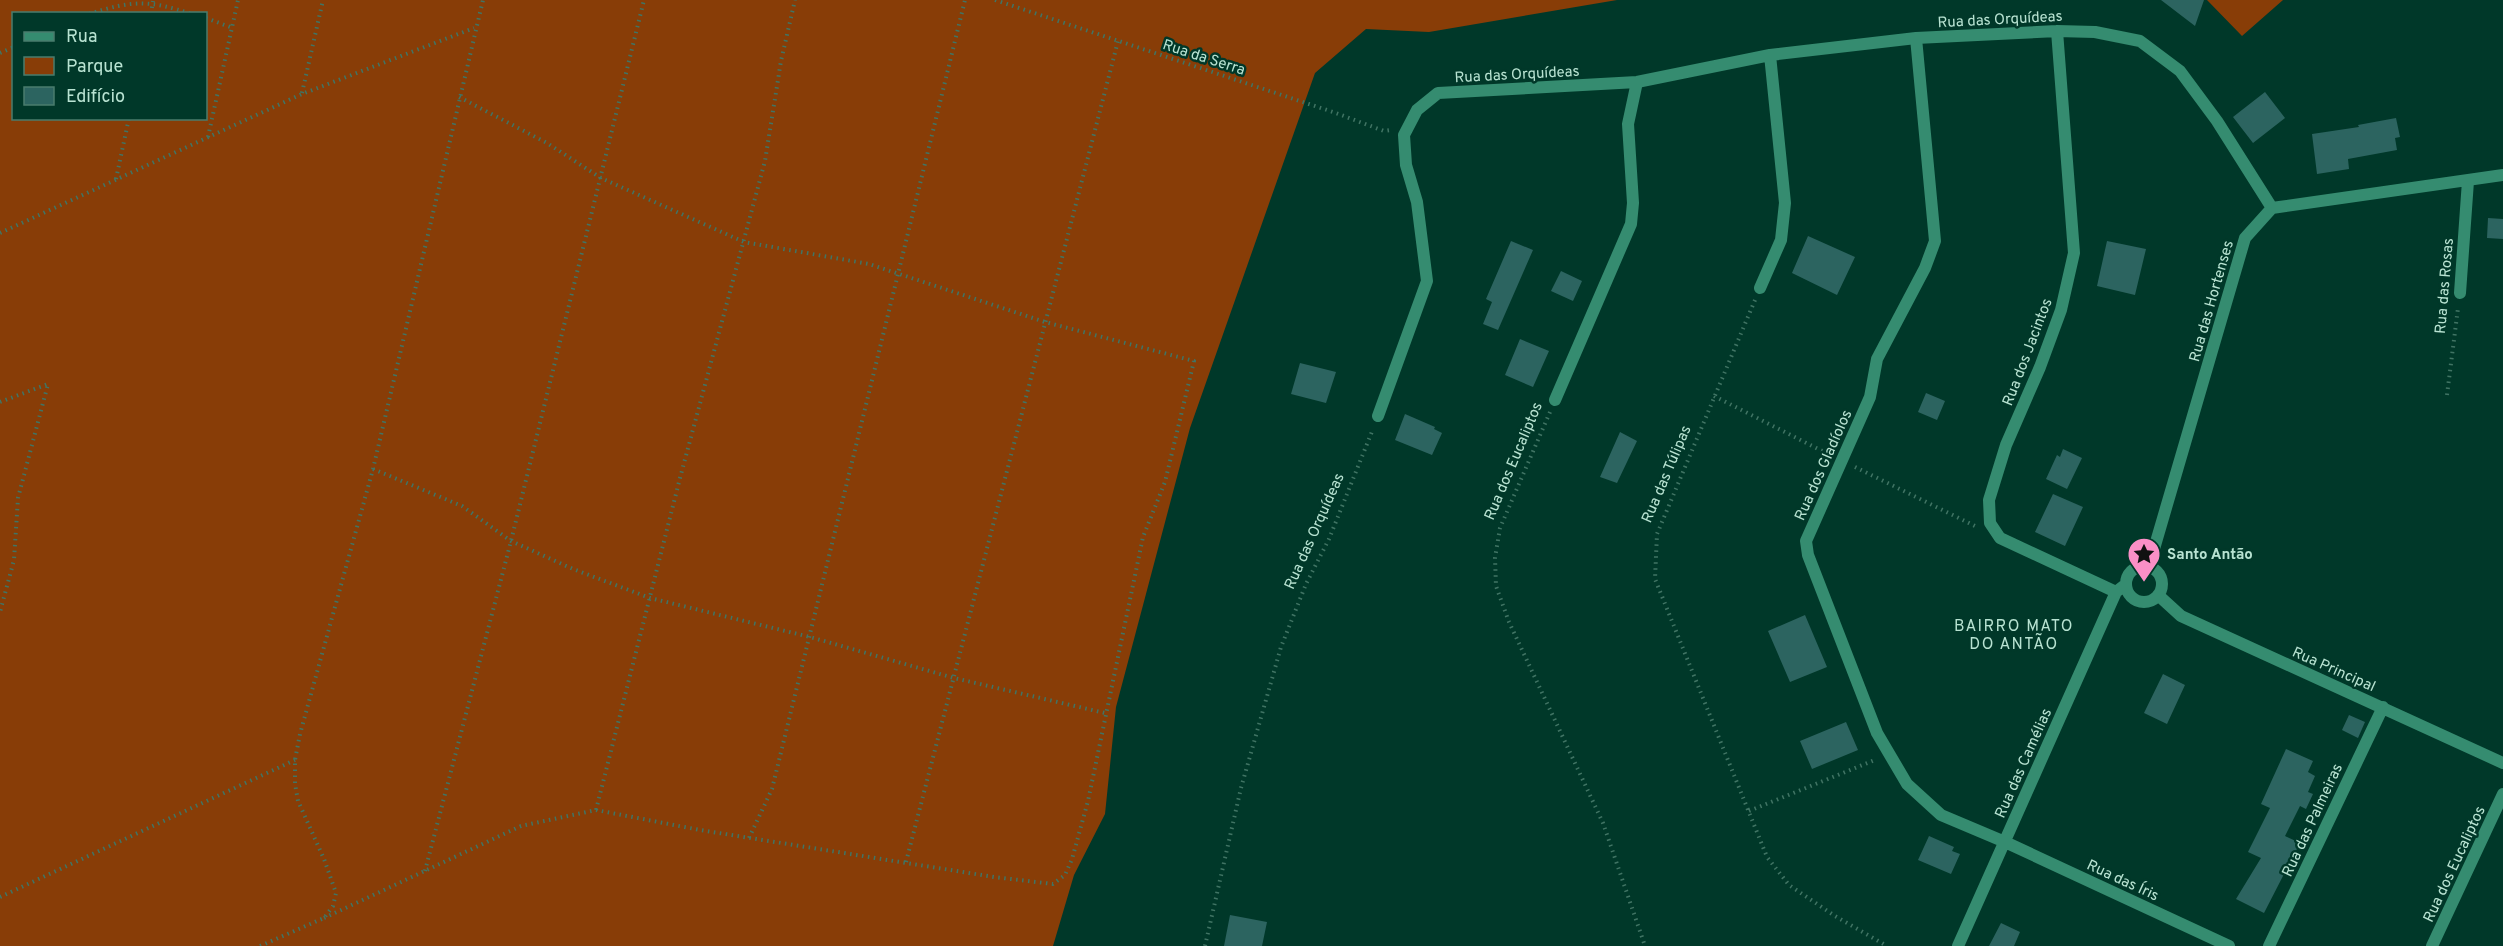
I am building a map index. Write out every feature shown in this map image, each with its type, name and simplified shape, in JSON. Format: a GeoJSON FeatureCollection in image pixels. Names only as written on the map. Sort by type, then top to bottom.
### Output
{"type":"FeatureCollection","features":[{"type":"Feature","properties":{"kind":"street","name":"Rua das Orquídeas"},"geometry":{"type":"LineString","coordinates":[[1407,129],[1417,110],[1438,93],[1637,81],[1770,55],[1916,38],[2057,31],[2096,32],[2140,41],[2180,72],[2217,122],[2272,208]]}},
{"type":"Feature","properties":{"kind":"street","name":"Rua dos Jacintos"},"geometry":{"type":"LineString","coordinates":[[2000,538],[1990,523],[1989,500],[2006,446],[2040,367],[2061,310],[2074,252],[2057,31]]}},
{"type":"Feature","properties":{"kind":"street","name":"Rua dos Gladíolos"},"geometry":{"type":"LineString","coordinates":[[1916,38],[1935,242],[1925,268],[1877,359],[1870,397],[1806,541],[1808,555],[1877,733],[1907,784],[1941,815],[2005,842]]}},
{"type":"Feature","properties":{"kind":"street"},"geometry":{"type":"LineString","coordinates":[[1760,288],[1780,240],[1785,203],[1770,55]]}},
{"type":"Feature","properties":{"kind":"street","name":"Rua dos Eucaliptos"},"geometry":{"type":"LineString","coordinates":[[1555,400],[1630,224],[1634,203],[1628,124],[1637,81]]}},
{"type":"Feature","properties":{"kind":"street"},"geometry":{"type":"LineString","coordinates":[[1378,416],[1427,281],[1417,202],[1406,165],[1404,135],[1407,129]]}},
{"type":"Feature","properties":{"kind":"street"},"geometry":{"type":"LineString","coordinates":[[2272,208],[2503,176]]}},
{"type":"Feature","properties":{"kind":"street","name":"Rua das Rosas"},"geometry":{"type":"LineString","coordinates":[[2460,293],[2468,181]]}},
{"type":"Feature","properties":{"kind":"street","name":"Rua das Hortenses"},"geometry":{"type":"LineString","coordinates":[[2149,566],[2245,238],[2272,208]]}},
{"type":"Feature","properties":{"kind":"street"},"geometry":{"type":"LineString","coordinates":[[2000,538],[2121,589],[2139,601],[2149,601],[2158,595],[2162,584],[2159,572],[2149,566],[2137,566],[2128,574],[2121,589]]}},
{"type":"Feature","properties":{"kind":"street","name":"Rua das Camélias"},"geometry":{"type":"LineString","coordinates":[[1958,946],[2121,589]]}},
{"type":"Feature","properties":{"kind":"street","name":"Rua Principal"},"geometry":{"type":"LineString","coordinates":[[2158,595],[2181,616],[2503,763]]}},
{"type":"Feature","properties":{"kind":"street","name":"Rua das Palmeiras"},"geometry":{"type":"LineString","coordinates":[[2269,946],[2383,707]]}},
{"type":"Feature","properties":{"kind":"street","name":"Rua dos Eucaliptos"},"geometry":{"type":"LineString","coordinates":[[2432,946],[2503,794]]}},
{"type":"Feature","properties":{"kind":"street","name":"Rua das Íris"},"geometry":{"type":"LineString","coordinates":[[2005,842],[2229,946]]}},
{"type":"Feature","properties":{"kind":"path"},"geometry":{"type":"LineString","coordinates":[[93,12],[115,2],[153,0],[186,12]]}},
{"type":"Feature","properties":{"kind":"path"},"geometry":{"type":"LineString","coordinates":[[208,137],[230,27],[238,0]]}},
{"type":"Feature","properties":{"kind":"path"},"geometry":{"type":"LineString","coordinates":[[302,94],[322,0]]}},
{"type":"Feature","properties":{"kind":"path"},"geometry":{"type":"LineString","coordinates":[[324,918],[333,906],[336,893],[324,859],[298,801],[295,784],[300,734],[373,469],[483,0]]}},
{"type":"Feature","properties":{"kind":"path"},"geometry":{"type":"LineString","coordinates":[[425,871],[510,541],[644,0]]}},
{"type":"Feature","properties":{"kind":"path"},"geometry":{"type":"LineString","coordinates":[[596,810],[765,161],[781,61],[795,0]]}},
{"type":"Feature","properties":{"kind":"path"},"geometry":{"type":"LineString","coordinates":[[749,838],[772,789],[965,0]]}},
{"type":"Feature","properties":{"kind":"path","name":"Rua da Serra"},"geometry":{"type":"LineString","coordinates":[[995,0],[1384,131],[1407,129]]}},
{"type":"Feature","properties":{"kind":"path"},"geometry":{"type":"LineString","coordinates":[[207,18],[230,27]]}},
{"type":"Feature","properties":{"kind":"path"},"geometry":{"type":"LineString","coordinates":[[0,232],[302,94],[475,28]]}},
{"type":"Feature","properties":{"kind":"path"},"geometry":{"type":"LineString","coordinates":[[906,863],[1118,41]]}},
{"type":"Feature","properties":{"kind":"path"},"geometry":{"type":"LineString","coordinates":[[261,946],[521,826],[596,810],[749,838],[994,877],[1053,884],[1065,875],[1072,859],[1088,801],[1143,537],[1165,482],[1194,361],[1045,322],[869,264],[744,242],[601,178],[547,143],[459,97]]}},
{"type":"Feature","properties":{"kind":"path"},"geometry":{"type":"LineString","coordinates":[[116,180],[129,120]]}},
{"type":"Feature","properties":{"kind":"path","name":"Rua das Túlipas"},"geometry":{"type":"LineString","coordinates":[[1760,288],[1657,534],[1654,579],[1767,856],[1789,885],[1835,916],[1887,946]]}},
{"type":"Feature","properties":{"kind":"path","name":"Rua das Rosas"},"geometry":{"type":"LineString","coordinates":[[2447,395],[2460,293]]}},
{"type":"Feature","properties":{"kind":"path"},"geometry":{"type":"LineString","coordinates":[[0,402],[48,384],[18,498],[14,560],[0,612]]}},
{"type":"Feature","properties":{"kind":"path"},"geometry":{"type":"LineString","coordinates":[[1714,396],[2000,538]]}},
{"type":"Feature","properties":{"kind":"path","name":"Rua dos Eucaliptos"},"geometry":{"type":"LineString","coordinates":[[1555,400],[1500,528],[1494,558],[1496,586],[1509,622],[1603,823],[1645,946]]}},
{"type":"Feature","properties":{"kind":"path","name":"Rua das Orquídeas"},"geometry":{"type":"LineString","coordinates":[[1205,946],[1241,788],[1281,646],[1306,584],[1329,540],[1378,416]]}},
{"type":"Feature","properties":{"kind":"path"},"geometry":{"type":"LineString","coordinates":[[373,469],[462,506],[510,541],[573,569],[650,598],[810,637],[954,678],[1105,713]]}},
{"type":"Feature","properties":{"kind":"path"},"geometry":{"type":"LineString","coordinates":[[1749,811],[1889,754]]}},
{"type":"Feature","properties":{"kind":"path"},"geometry":{"type":"LineString","coordinates":[[0,897],[296,760]]}},
{"type":"Feature","properties":{"kind":"green space"},"geometry":{"type":"Polygon","coordinates":[[[0,0],[1617,0],[1429,32],[1366,29],[1315,73],[1190,428],[1116,707],[1105,814],[1074,875],[1053,946],[0,946],[0,0]]]}},
{"type":"Feature","properties":{"kind":"green space"},"geometry":{"type":"Polygon","coordinates":[[[2207,0],[2283,0],[2242,36],[2207,0]]]}},
{"type":"Feature","properties":{"kind":"building"},"geometry":{"type":"Polygon","coordinates":[[[2161,0],[2204,0],[2195,26],[2161,0]]]}},
{"type":"Feature","properties":{"kind":"building"},"geometry":{"type":"Polygon","coordinates":[[[2265,92],[2285,118],[2253,143],[2233,117],[2265,92]]]}},
{"type":"Feature","properties":{"kind":"building"},"geometry":{"type":"Polygon","coordinates":[[[2396,118],[2400,137],[2395,138],[2397,150],[2348,159],[2349,169],[2317,174],[2312,134],[2359,127],[2358,125],[2396,118]]]}},
{"type":"Feature","properties":{"kind":"building"},"geometry":{"type":"Polygon","coordinates":[[[2488,218],[2503,219],[2503,239],[2487,238],[2488,218]]]}},
{"type":"Feature","properties":{"kind":"building"},"geometry":{"type":"Polygon","coordinates":[[[1808,236],[1855,257],[1837,295],[1792,273],[1808,236]]]}},
{"type":"Feature","properties":{"kind":"building"},"geometry":{"type":"Polygon","coordinates":[[[1511,241],[1533,250],[1498,330],[1483,324],[1492,302],[1486,299],[1511,241]]]}},
{"type":"Feature","properties":{"kind":"building"},"geometry":{"type":"Polygon","coordinates":[[[2107,241],[2146,249],[2135,295],[2097,286],[2107,241]]]}},
{"type":"Feature","properties":{"kind":"building"},"geometry":{"type":"Polygon","coordinates":[[[1561,271],[1582,281],[1573,301],[1551,291],[1561,271]]]}},
{"type":"Feature","properties":{"kind":"building"},"geometry":{"type":"Polygon","coordinates":[[[1520,339],[1549,351],[1533,387],[1505,375],[1520,339]]]}},
{"type":"Feature","properties":{"kind":"building"},"geometry":{"type":"Polygon","coordinates":[[[1300,363],[1336,372],[1326,403],[1291,394],[1300,363]]]}},
{"type":"Feature","properties":{"kind":"building"},"geometry":{"type":"Polygon","coordinates":[[[1926,393],[1945,401],[1937,420],[1918,412],[1926,393]]]}},
{"type":"Feature","properties":{"kind":"building"},"geometry":{"type":"Polygon","coordinates":[[[1405,414],[1435,427],[1434,429],[1442,433],[1432,455],[1395,440],[1405,414]]]}},
{"type":"Feature","properties":{"kind":"building"},"geometry":{"type":"Polygon","coordinates":[[[1620,432],[1637,441],[1617,483],[1600,477],[1620,432]]]}},
{"type":"Feature","properties":{"kind":"building"},"geometry":{"type":"Polygon","coordinates":[[[2063,449],[2082,458],[2067,489],[2046,479],[2057,455],[2060,457],[2063,449]]]}},
{"type":"Feature","properties":{"kind":"building"},"geometry":{"type":"Polygon","coordinates":[[[2053,494],[2083,507],[2065,546],[2035,532],[2053,494]]]}},
{"type":"Feature","properties":{"kind":"building"},"geometry":{"type":"Polygon","coordinates":[[[1805,615],[1827,667],[1790,682],[1768,631],[1805,615]]]}},
{"type":"Feature","properties":{"kind":"building"},"geometry":{"type":"Polygon","coordinates":[[[2163,674],[2185,685],[2167,724],[2144,713],[2163,674]]]}},
{"type":"Feature","properties":{"kind":"building"},"geometry":{"type":"Polygon","coordinates":[[[2349,715],[2365,722],[2358,738],[2342,730],[2349,715]]]}},
{"type":"Feature","properties":{"kind":"building"},"geometry":{"type":"Polygon","coordinates":[[[1846,722],[1858,750],[1812,769],[1800,741],[1846,722]]]}},
{"type":"Feature","properties":{"kind":"building"},"geometry":{"type":"Polygon","coordinates":[[[2286,749],[2313,761],[2308,772],[2315,776],[2308,792],[2313,794],[2306,809],[2300,806],[2285,836],[2300,843],[2264,913],[2236,899],[2261,858],[2248,852],[2270,808],[2261,804],[2286,749]]]}},
{"type":"Feature","properties":{"kind":"building"},"geometry":{"type":"Polygon","coordinates":[[[1929,836],[1954,847],[1952,851],[1960,854],[1951,874],[1918,860],[1929,836]]]}},
{"type":"Feature","properties":{"kind":"building"},"geometry":{"type":"Polygon","coordinates":[[[1230,915],[1267,922],[1262,946],[1224,946],[1230,915]]]}},
{"type":"Feature","properties":{"kind":"building"},"geometry":{"type":"Polygon","coordinates":[[[2001,923],[2020,932],[2014,946],[1989,946],[2001,923]]]}},
{"type":"Feature","properties":{"kind":"place","name":"Santo Antão"},"geometry":{"type":"Point","coordinates":[2144,583]}},
{"type":"Feature","properties":{"kind":"district","name":"BAIRRO MATO DO ANTÃO"},"geometry":{"type":"Point","coordinates":[2014,634]}}]}
